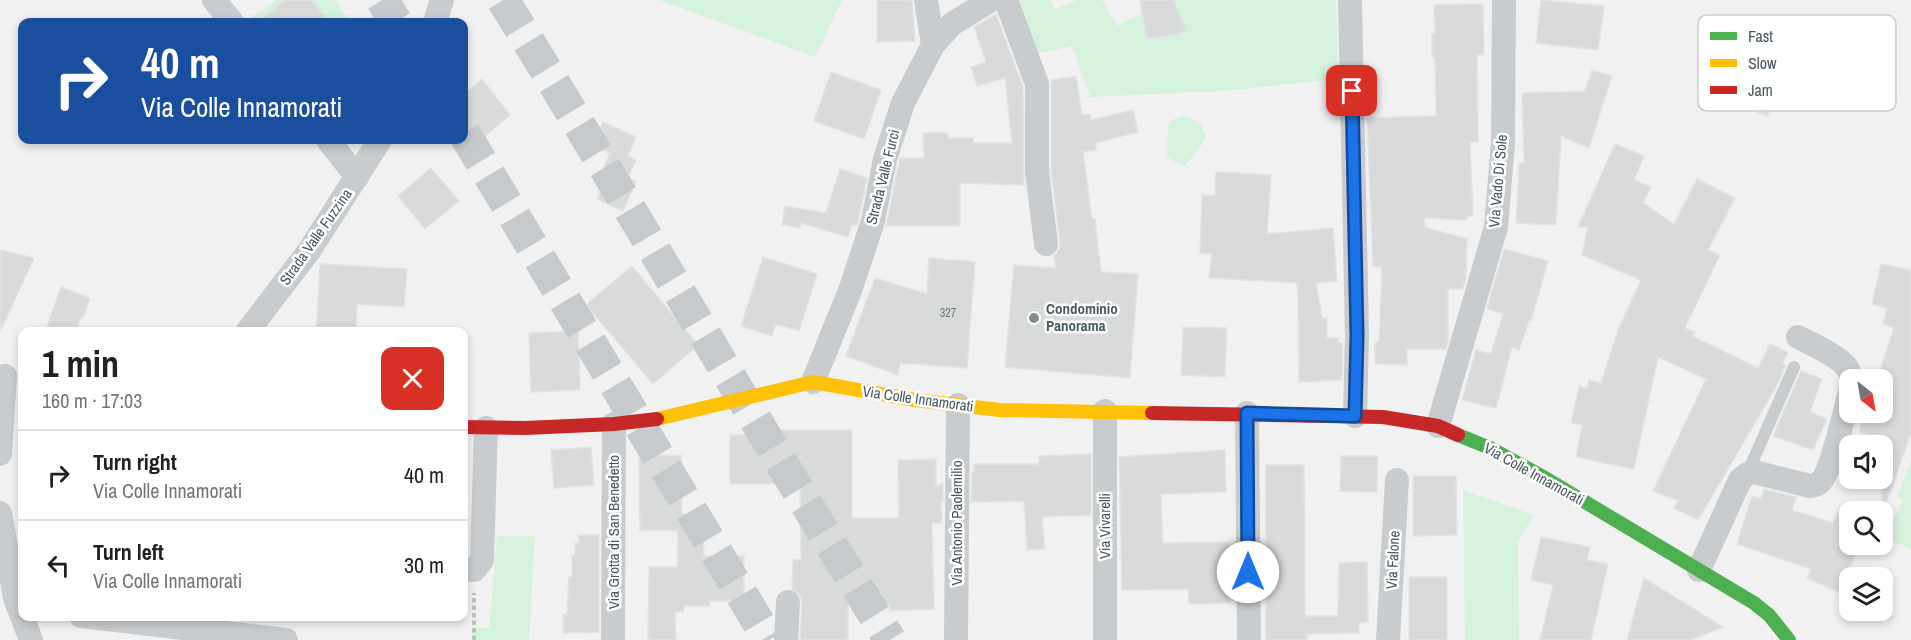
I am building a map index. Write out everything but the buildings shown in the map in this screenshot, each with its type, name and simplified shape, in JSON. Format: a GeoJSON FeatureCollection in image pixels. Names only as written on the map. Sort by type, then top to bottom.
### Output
{"type":"FeatureCollection","features":[{"type":"Feature","properties":{"kind":"street"},"geometry":{"type":"LineString","coordinates":[[214,0],[229,18]]}},
{"type":"Feature","properties":{"kind":"street"},"geometry":{"type":"LineString","coordinates":[[436,18],[442,0]]}},
{"type":"Feature","properties":{"kind":"street"},"geometry":{"type":"LineString","coordinates":[[926,0],[933,45]]}},
{"type":"Feature","properties":{"kind":"street","name":"Strada Valle Furci"},"geometry":{"type":"LineString","coordinates":[[813,382],[851,288],[873,221],[885,159],[903,103],[933,45],[952,24],[991,0]]}},
{"type":"Feature","properties":{"kind":"street"},"geometry":{"type":"LineString","coordinates":[[1006,0],[1037,84],[1037,172],[1046,244]]}},
{"type":"Feature","properties":{"kind":"street"},"geometry":{"type":"LineString","coordinates":[[1350,0],[1357,336],[1355,416]]}},
{"type":"Feature","properties":{"kind":"street","name":"Via Vado Di Sole"},"geometry":{"type":"LineString","coordinates":[[1438,426],[1496,226],[1503,142],[1504,0]]}},
{"type":"Feature","properties":{"kind":"street"},"geometry":{"type":"LineString","coordinates":[[331,144],[357,177]]}},
{"type":"Feature","properties":{"kind":"street","name":"Strada Valle Fuzzina"},"geometry":{"type":"LineString","coordinates":[[251,327],[309,251],[378,144]]}},
{"type":"Feature","properties":{"kind":"street"},"geometry":{"type":"LineString","coordinates":[[1798,337],[1845,363],[1849,369]]}},
{"type":"Feature","properties":{"kind":"street"},"geometry":{"type":"LineString","coordinates":[[0,454],[9,376]]}},
{"type":"Feature","properties":{"kind":"street","name":"Via Colle Innamorati"},"geometry":{"type":"LineString","coordinates":[[469,570],[482,560],[475,427],[525,428],[653,420],[813,382],[915,400],[1000,410],[1383,417],[1438,426],[1490,448],[1545,478],[1754,603],[1769,615],[1789,640]]}},
{"type":"Feature","properties":{"kind":"street","name":"Via Antonio Paolemilio"},"geometry":{"type":"LineString","coordinates":[[956,640],[958,405]]}},
{"type":"Feature","properties":{"kind":"street","name":"Via Vivarelli"},"geometry":{"type":"LineString","coordinates":[[1105,411],[1105,640]]}},
{"type":"Feature","properties":{"kind":"street"},"geometry":{"type":"LineString","coordinates":[[1247,413],[1249,640]]}},
{"type":"Feature","properties":{"kind":"street"},"geometry":{"type":"LineString","coordinates":[[1699,570],[1740,480],[1754,472],[1810,486],[1818,484],[1825,477],[1841,423]]}},
{"type":"Feature","properties":{"kind":"street","name":"Via Grotta di San Benedetto"},"geometry":{"type":"LineString","coordinates":[[613,640],[614,424]]}},
{"type":"Feature","properties":{"kind":"street","name":"Via Falone"},"geometry":{"type":"LineString","coordinates":[[1388,640],[1397,480]]}},
{"type":"Feature","properties":{"kind":"street"},"geometry":{"type":"LineString","coordinates":[[0,513],[18,604]]}},
{"type":"Feature","properties":{"kind":"street"},"geometry":{"type":"LineString","coordinates":[[786,640],[788,602]]}},
{"type":"Feature","properties":{"kind":"street"},"geometry":{"type":"LineString","coordinates":[[25,621],[31,640]]}},
{"type":"Feature","properties":{"kind":"street"},"geometry":{"type":"LineString","coordinates":[[124,621],[286,640]]}},
{"type":"Feature","properties":{"kind":"lane"},"geometry":{"type":"LineString","coordinates":[[1747,474],[1794,367]]}},
{"type":"Feature","properties":{"kind":"path"},"geometry":{"type":"LineString","coordinates":[[469,570],[474,640]]}},
{"type":"Feature","properties":{"kind":"green space"},"geometry":{"type":"Polygon","coordinates":[[[276,0],[335,0],[347,18],[253,18],[276,0]]]}},
{"type":"Feature","properties":{"kind":"green space"},"geometry":{"type":"Polygon","coordinates":[[[659,0],[842,0],[815,57],[659,0]]]}},
{"type":"Feature","properties":{"kind":"green space"},"geometry":{"type":"Polygon","coordinates":[[[1012,0],[1051,0],[1055,9],[1077,0],[1102,0],[1117,26],[1169,0],[1336,0],[1338,79],[1223,91],[1090,97],[1072,46],[1032,55],[1012,0]]]}},
{"type":"Feature","properties":{"kind":"green space"},"geometry":{"type":"Polygon","coordinates":[[[1181,116],[1197,121],[1206,136],[1184,167],[1167,157],[1168,125],[1170,121],[1181,116]]]}},
{"type":"Feature","properties":{"kind":"green space"},"geometry":{"type":"Polygon","coordinates":[[[1911,461],[1911,549],[1893,541],[1893,522],[1903,499],[1897,497],[1911,461]]]}},
{"type":"Feature","properties":{"kind":"green space"},"geometry":{"type":"Polygon","coordinates":[[[1463,490],[1534,515],[1518,541],[1519,640],[1465,640],[1463,490]]]}},
{"type":"Feature","properties":{"kind":"green space"},"geometry":{"type":"Polygon","coordinates":[[[497,536],[535,536],[529,640],[473,640],[473,628],[489,628],[497,536]]]}},
{"type":"Feature","properties":{"kind":"tunnel"},"geometry":{"type":"LineString","coordinates":[[382,0],[393,18]]}},
{"type":"Feature","properties":{"kind":"tunnel"},"geometry":{"type":"LineString","coordinates":[[503,0],[890,640]]}},
{"type":"Feature","properties":{"kind":"tunnel"},"geometry":{"type":"LineString","coordinates":[[468,140],[769,640]]}},
{"type":"Feature","properties":{"kind":"traffic: fast"},"geometry":{"type":"LineString","coordinates":[[1458,435],[1490,448],[1545,478],[1754,603],[1769,615],[1789,640]]}},
{"type":"Feature","properties":{"kind":"traffic: slow"},"geometry":{"type":"LineString","coordinates":[[657,419],[813,382],[915,400],[1000,410],[1152,413]]}},
{"type":"Feature","properties":{"kind":"traffic: jam"},"geometry":{"type":"LineString","coordinates":[[1152,413],[1383,417],[1438,426],[1458,435]]}},
{"type":"Feature","properties":{"kind":"traffic: jam"},"geometry":{"type":"LineString","coordinates":[[468,427],[525,428],[614,424],[657,419]]}},
{"type":"Feature","properties":{"kind":"place","name":"Condominio Panorama"},"geometry":{"type":"Point","coordinates":[1034,318]}},
{"type":"Feature","properties":{"kind":"route"},"geometry":{"type":"LineString","coordinates":[[1248,572],[1247,413],[1355,416],[1357,336],[1352,91]]}}]}
